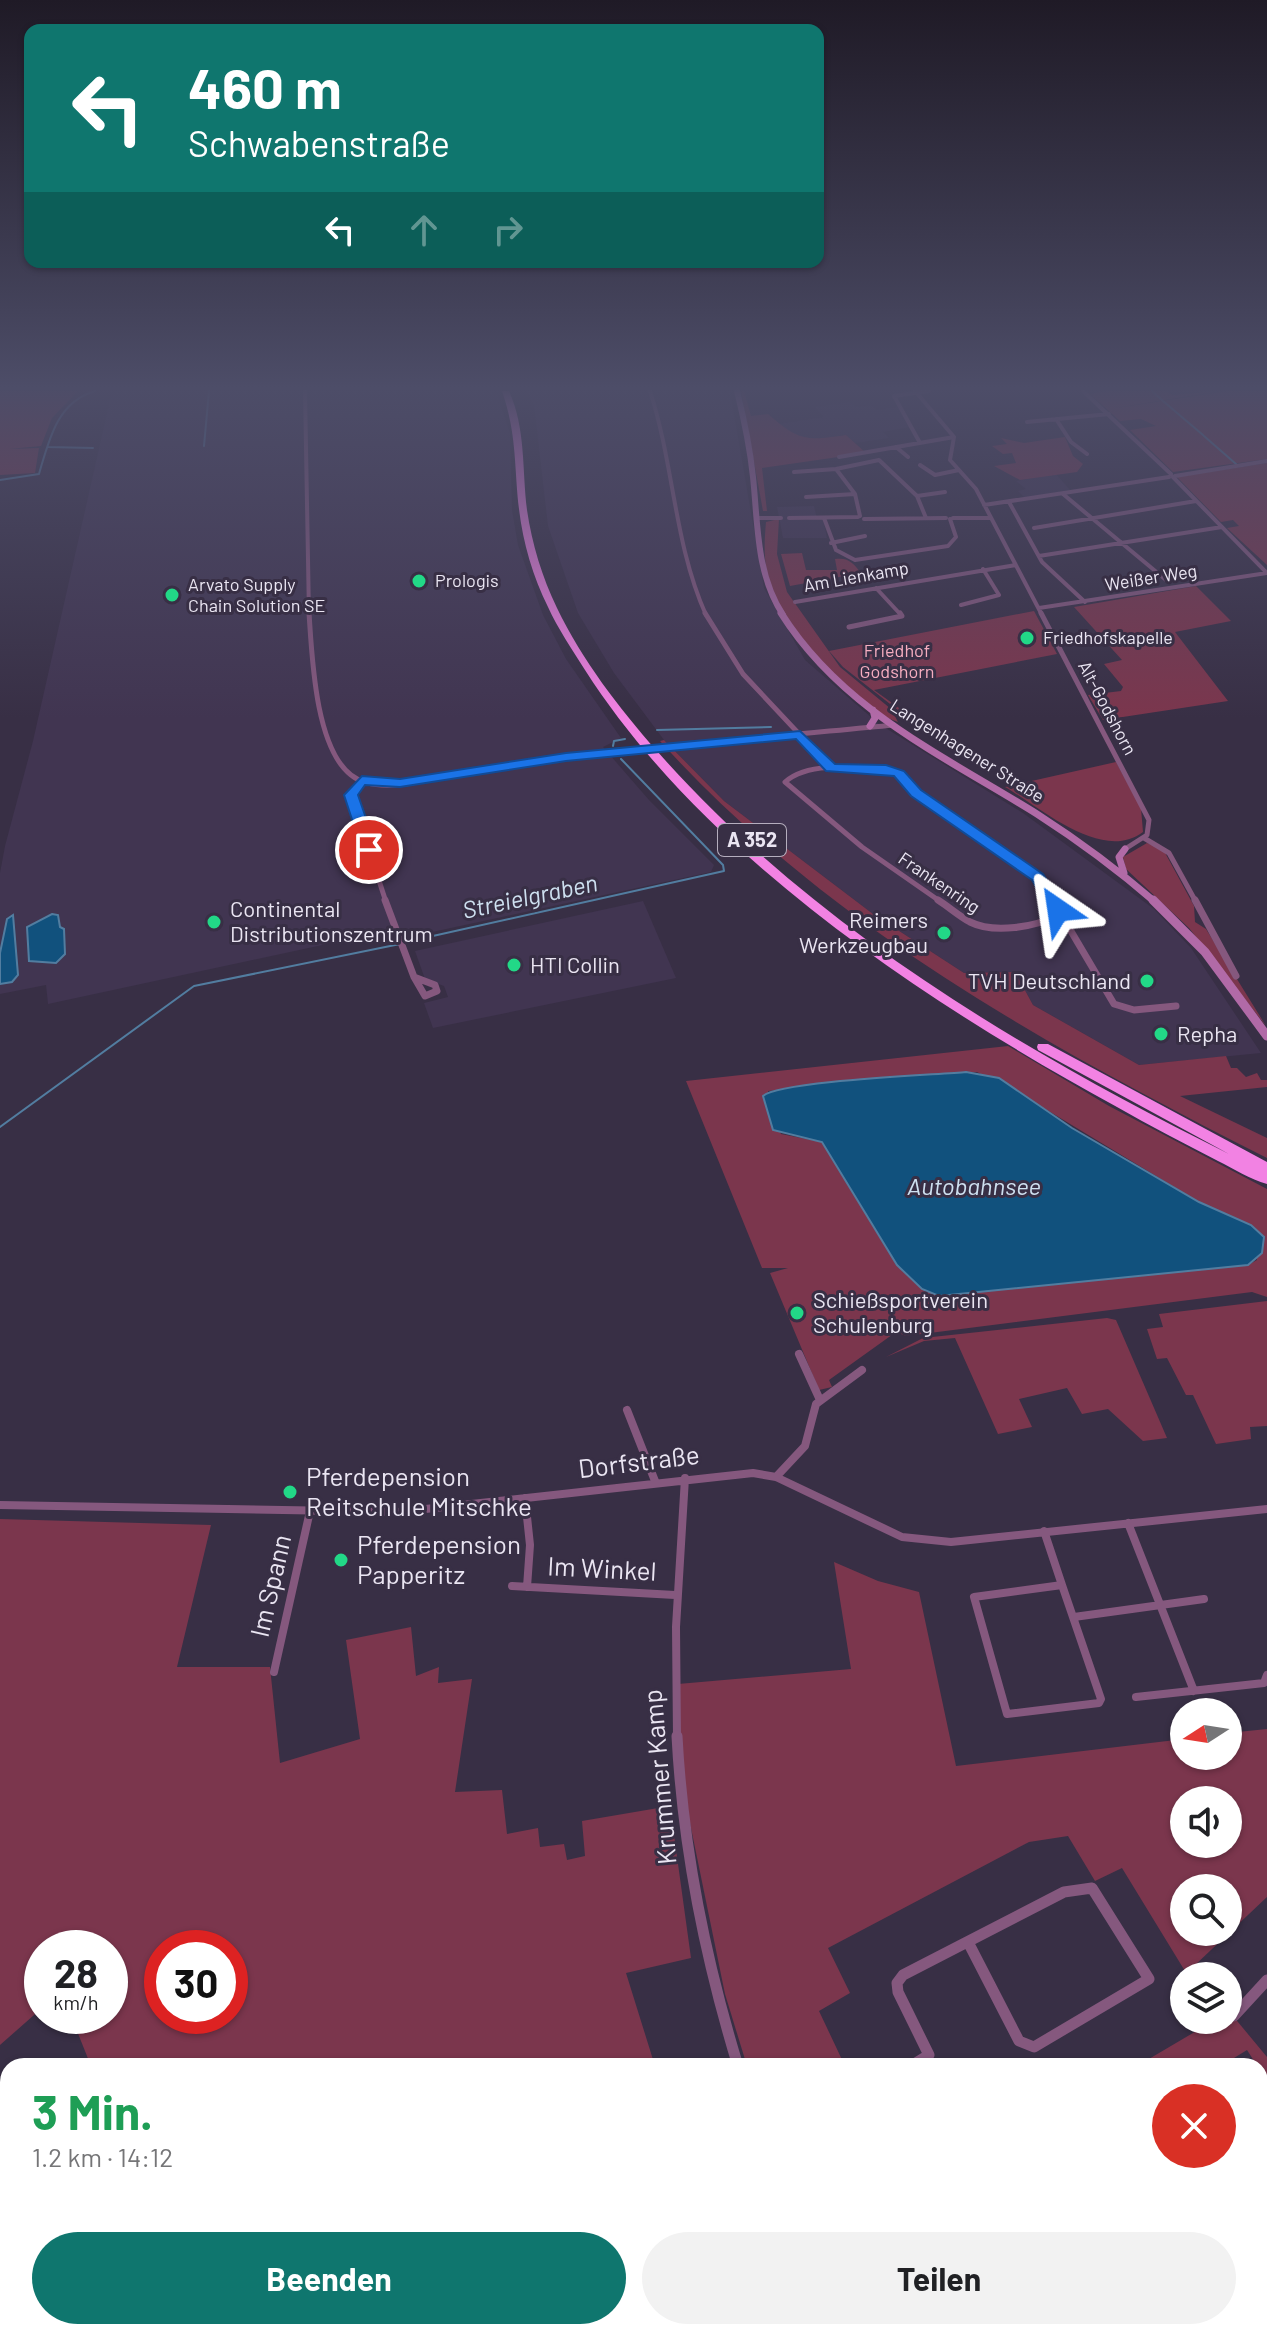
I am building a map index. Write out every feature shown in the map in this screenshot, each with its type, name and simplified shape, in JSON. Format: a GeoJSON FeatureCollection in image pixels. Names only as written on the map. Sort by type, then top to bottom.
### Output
{"type":"FeatureCollection","features":[{"type":"Feature","properties":{"kind":"highway","name":"A 352"},"geometry":{"type":"LineString","coordinates":[[524,500],[527,534],[544,590],[595,681],[669,772],[785,880],[917,979],[1093,1088],[1267,1179]]}},
{"type":"Feature","properties":{"kind":"highway","name":"A 352"},"geometry":{"type":"LineString","coordinates":[[533,500],[538,544],[563,609],[584,649],[625,708],[703,795],[797,877],[925,972],[1102,1081],[1267,1168]]}},
{"type":"Feature","properties":{"kind":"main road","name":"Langenhagener Straße"},"geometry":{"type":"LineString","coordinates":[[754,500],[768,587],[790,628],[813,659],[890,723],[1097,854],[1125,875],[1211,958],[1267,1036]]}},
{"type":"Feature","properties":{"kind":"main road"},"geometry":{"type":"LineString","coordinates":[[870,726],[875,718],[873,710]]}},
{"type":"Feature","properties":{"kind":"main road"},"geometry":{"type":"LineString","coordinates":[[1097,854],[1124,851]]}},
{"type":"Feature","properties":{"kind":"main road"},"geometry":{"type":"LineString","coordinates":[[1106,860],[1124,851]]}},
{"type":"Feature","properties":{"kind":"main road"},"geometry":{"type":"LineString","coordinates":[[1124,851],[1119,857],[1125,875]]}},
{"type":"Feature","properties":{"kind":"street"},"geometry":{"type":"LineString","coordinates":[[307,500],[311,669],[337,758],[346,772],[362,780],[400,783],[525,762],[859,730],[890,723]]}},
{"type":"Feature","properties":{"kind":"street"},"geometry":{"type":"LineString","coordinates":[[672,500],[685,563],[703,614],[744,676],[831,768]]}},
{"type":"Feature","properties":{"kind":"street"},"geometry":{"type":"LineString","coordinates":[[857,500],[861,517]]}},
{"type":"Feature","properties":{"kind":"street"},"geometry":{"type":"LineString","coordinates":[[919,500],[926,517]]}},
{"type":"Feature","properties":{"kind":"street","name":"Alt-Godshorn"},"geometry":{"type":"LineString","coordinates":[[981,500],[1149,820],[1151,830],[1144,838]]}},
{"type":"Feature","properties":{"kind":"street"},"geometry":{"type":"LineString","coordinates":[[984,505],[1021,500]]}},
{"type":"Feature","properties":{"kind":"street"},"geometry":{"type":"LineString","coordinates":[[1070,500],[1166,580]]}},
{"type":"Feature","properties":{"kind":"street"},"geometry":{"type":"LineString","coordinates":[[1034,528],[1196,501],[1267,573]]}},
{"type":"Feature","properties":{"kind":"street"},"geometry":{"type":"LineString","coordinates":[[1009,502],[1039,556],[1085,602]]}},
{"type":"Feature","properties":{"kind":"street"},"geometry":{"type":"LineString","coordinates":[[789,518],[990,517]]}},
{"type":"Feature","properties":{"kind":"street"},"geometry":{"type":"LineString","coordinates":[[757,518],[781,518]]}},
{"type":"Feature","properties":{"kind":"street"},"geometry":{"type":"LineString","coordinates":[[824,518],[831,543],[843,556],[855,560],[941,548],[956,537],[949,518]]}},
{"type":"Feature","properties":{"kind":"street"},"geometry":{"type":"LineString","coordinates":[[1039,556],[1222,527]]}},
{"type":"Feature","properties":{"kind":"street"},"geometry":{"type":"LineString","coordinates":[[831,543],[865,536]]}},
{"type":"Feature","properties":{"kind":"street","name":"Am Lienkamp"},"geometry":{"type":"LineString","coordinates":[[795,602],[1016,565]]}},
{"type":"Feature","properties":{"kind":"street"},"geometry":{"type":"LineString","coordinates":[[961,605],[999,595],[983,569]]}},
{"type":"Feature","properties":{"kind":"street","name":"Weißer Weg"},"geometry":{"type":"LineString","coordinates":[[1039,608],[1267,573]]}},
{"type":"Feature","properties":{"kind":"street"},"geometry":{"type":"LineString","coordinates":[[849,627],[902,616],[876,588]]}},
{"type":"Feature","properties":{"kind":"street"},"geometry":{"type":"LineString","coordinates":[[859,730],[890,723]]}},
{"type":"Feature","properties":{"kind":"street","name":"Frankenring"},"geometry":{"type":"LineString","coordinates":[[831,768],[886,769],[899,773],[916,793],[1038,877],[1057,906],[1056,918],[994,928],[977,926],[847,835],[785,784],[794,774],[831,768]]}},
{"type":"Feature","properties":{"kind":"street"},"geometry":{"type":"LineString","coordinates":[[362,780],[351,795],[413,976]]}},
{"type":"Feature","properties":{"kind":"street"},"geometry":{"type":"LineString","coordinates":[[1124,851],[1144,838],[1169,853],[1236,976]]}},
{"type":"Feature","properties":{"kind":"street"},"geometry":{"type":"LineString","coordinates":[[1056,918],[1065,921],[1114,1004],[1134,1010],[1176,1006]]}},
{"type":"Feature","properties":{"kind":"street"},"geometry":{"type":"LineString","coordinates":[[799,1354],[820,1400]]}},
{"type":"Feature","properties":{"kind":"street"},"geometry":{"type":"LineString","coordinates":[[776,1477],[805,1446],[814,1409],[820,1400],[862,1370]]}},
{"type":"Feature","properties":{"kind":"street"},"geometry":{"type":"LineString","coordinates":[[627,1410],[655,1481]]}},
{"type":"Feature","properties":{"kind":"street","name":"Dorfstraße"},"geometry":{"type":"LineString","coordinates":[[0,1505],[398,1512],[655,1481],[753,1473],[776,1477],[876,1527],[919,1541],[951,1542],[1267,1509]]}},
{"type":"Feature","properties":{"kind":"street","name":"Krummer Kamp"},"geometry":{"type":"LineString","coordinates":[[685,1478],[675,1595],[674,1733],[683,1825],[715,1993],[735,2058]]}},
{"type":"Feature","properties":{"kind":"street","name":"Im Winkel"},"geometry":{"type":"LineString","coordinates":[[525,1498],[530,1545],[527,1587]]}},
{"type":"Feature","properties":{"kind":"street","name":"Im Spann"},"geometry":{"type":"LineString","coordinates":[[274,1672],[310,1511]]}},
{"type":"Feature","properties":{"kind":"street"},"geometry":{"type":"LineString","coordinates":[[1128,1523],[1194,1691]]}},
{"type":"Feature","properties":{"kind":"street"},"geometry":{"type":"LineString","coordinates":[[1044,1531],[1063,1585],[1074,1617],[1101,1699],[1099,1703],[1007,1714],[974,1597],[1063,1585]]}},
{"type":"Feature","properties":{"kind":"street","name":"Im Winkel"},"geometry":{"type":"LineString","coordinates":[[512,1586],[675,1595]]}},
{"type":"Feature","properties":{"kind":"street"},"geometry":{"type":"LineString","coordinates":[[1074,1617],[1160,1608],[1166,1604],[1204,1599]]}},
{"type":"Feature","properties":{"kind":"street"},"geometry":{"type":"LineString","coordinates":[[1136,1697],[1264,1683],[1266,1675]]}},
{"type":"Feature","properties":{"kind":"street"},"geometry":{"type":"LineString","coordinates":[[924,2058],[929,2055],[898,1992],[897,1983],[903,1975],[1064,1892],[1092,1888],[1149,1979],[1034,2047],[1026,2047],[1019,2041],[968,1942]]}},
{"type":"Feature","properties":{"kind":"street"},"geometry":{"type":"LineString","coordinates":[[1242,2007],[1267,1980]]}},
{"type":"Feature","properties":{"kind":"shaded area"},"geometry":{"type":"Polygon","coordinates":[[[87,500],[512,500],[518,545],[543,615],[566,659],[621,738],[603,747],[649,800],[714,865],[711,872],[409,937],[402,932],[383,932],[48,1004],[46,985],[0,994],[0,873],[87,500]]]}},
{"type":"Feature","properties":{"kind":"shaded area"},"geometry":{"type":"Polygon","coordinates":[[[545,500],[749,500],[764,588],[805,660],[879,724],[1023,813],[1154,909],[1191,948],[1261,1053],[1139,1065],[1033,1005],[1015,972],[964,973],[873,914],[724,801],[664,740],[614,673],[578,613],[548,526],[545,500]]]}},
{"type":"Feature","properties":{"kind":"shaded area"},"geometry":{"type":"Polygon","coordinates":[[[814,506],[817,519],[823,519],[827,538],[783,538],[777,507],[814,506]]]}},
{"type":"Feature","properties":{"kind":"shaded area"},"geometry":{"type":"Polygon","coordinates":[[[643,901],[676,978],[433,1028],[424,1003],[448,997],[444,986],[425,979],[415,951],[643,901]]]}},
{"type":"Feature","properties":{"kind":"green space"},"geometry":{"type":"Polygon","coordinates":[[[761,500],[766,500],[767,511],[763,511],[761,500]]]}},
{"type":"Feature","properties":{"kind":"green space"},"geometry":{"type":"Polygon","coordinates":[[[1200,500],[1267,500],[1267,565],[1227,528],[1239,526],[1233,520],[1221,522],[1200,500]]]}},
{"type":"Feature","properties":{"kind":"green space"},"geometry":{"type":"Polygon","coordinates":[[[779,519],[777,554],[787,592],[840,667],[891,709],[898,722],[861,701],[842,685],[807,647],[781,608],[769,581],[765,547],[766,522],[779,519]]]}},
{"type":"Feature","properties":{"kind":"green space"},"geometry":{"type":"Polygon","coordinates":[[[802,553],[806,570],[837,570],[835,559],[844,559],[861,573],[790,586],[781,554],[802,553]]]}},
{"type":"Feature","properties":{"kind":"green space"},"geometry":{"type":"Polygon","coordinates":[[[1196,586],[1231,621],[1175,632],[1228,701],[1103,720],[1088,695],[1121,691],[1123,687],[1104,664],[1122,660],[1074,607],[1196,586]]]}},
{"type":"Feature","properties":{"kind":"green space","name":"Friedhof Godshorn"},"geometry":{"type":"Polygon","coordinates":[[[1034,611],[1057,654],[874,690],[917,721],[913,722],[843,667],[829,651],[1034,611]]]}},
{"type":"Feature","properties":{"kind":"green space"},"geometry":{"type":"Polygon","coordinates":[[[664,740],[724,801],[873,914],[964,973],[1015,972],[1033,1005],[1139,1065],[1226,1056],[1231,1068],[1237,1068],[1246,1077],[1257,1073],[1261,1080],[1267,1080],[1267,1087],[1180,1096],[1267,1138],[1267,1158],[1022,1026],[867,925],[794,868],[725,807],[660,741],[664,740]]]}},
{"type":"Feature","properties":{"kind":"green space"},"geometry":{"type":"Polygon","coordinates":[[[1116,762],[1141,808],[1143,832],[1127,840],[1109,841],[1072,829],[1005,787],[1116,762]]]}},
{"type":"Feature","properties":{"kind":"green space"},"geometry":{"type":"Polygon","coordinates":[[[1147,843],[1163,849],[1194,906],[1195,922],[1206,929],[1266,1026],[1189,928],[1126,869],[1123,857],[1147,843]]]}},
{"type":"Feature","properties":{"kind":"green space"},"geometry":{"type":"Polygon","coordinates":[[[1008,1046],[1109,1106],[1267,1189],[1267,1297],[1252,1292],[906,1336],[896,1332],[829,1380],[832,1387],[819,1390],[770,1273],[788,1268],[762,1268],[686,1081],[1008,1046]],[[977,1072],[768,1091],[769,1110],[781,1134],[822,1142],[897,1266],[939,1296],[1248,1265],[1257,1260],[1251,1225],[1199,1202],[1047,1110],[977,1072]]]}},
{"type":"Feature","properties":{"kind":"green space"},"geometry":{"type":"Polygon","coordinates":[[[1267,1301],[1267,1426],[1250,1427],[1251,1439],[1216,1444],[1193,1395],[1186,1395],[1167,1358],[1157,1359],[1147,1329],[1163,1327],[1159,1314],[1267,1301]]]}},
{"type":"Feature","properties":{"kind":"green space"},"geometry":{"type":"Polygon","coordinates":[[[1107,1318],[1116,1320],[1167,1438],[1143,1441],[1108,1409],[1082,1414],[1067,1388],[1019,1399],[1032,1427],[998,1434],[955,1338],[924,1341],[886,1357],[923,1338],[1107,1318]]]}},
{"type":"Feature","properties":{"kind":"green space"},"geometry":{"type":"Polygon","coordinates":[[[0,1519],[211,1525],[177,1667],[270,1667],[280,1763],[360,1739],[346,1640],[411,1627],[416,1676],[439,1667],[438,1683],[472,1679],[455,1792],[502,1790],[507,1834],[538,1828],[540,1847],[564,1844],[567,1860],[585,1856],[582,1821],[670,1806],[691,1958],[626,1973],[653,2058],[88,2058],[78,2034],[128,2034],[128,1930],[24,1930],[24,2024],[0,2045],[0,1519]]]}},
{"type":"Feature","properties":{"kind":"green space"},"geometry":{"type":"Polygon","coordinates":[[[834,1562],[878,1581],[919,1592],[956,1766],[1170,1741],[1170,1770],[1242,1770],[1242,1732],[1267,1729],[1267,1897],[1242,1921],[1242,1874],[1170,1874],[1170,1946],[1215,1946],[1198,1962],[1179,1962],[1122,1868],[1095,1881],[1068,1836],[1029,1842],[828,1948],[850,1993],[819,2011],[841,2058],[745,2058],[725,1994],[682,1784],[678,1684],[851,1669],[834,1562]]]}},
{"type":"Feature","properties":{"kind":"green space"},"geometry":{"type":"Polygon","coordinates":[[[1242,2027],[1267,2057],[1252,2058],[1247,2050],[1234,2058],[1151,2058],[1191,2034],[1242,2034],[1242,2027]]]}},
{"type":"Feature","properties":{"kind":"water"},"geometry":{"type":"Polygon","coordinates":[[[52,914],[58,915],[60,927],[64,929],[65,954],[56,963],[29,961],[27,927],[52,914]]]}},
{"type":"Feature","properties":{"kind":"water"},"geometry":{"type":"Polygon","coordinates":[[[13,915],[18,975],[12,982],[0,984],[0,953],[7,919],[13,915]]]}},
{"type":"Feature","properties":{"kind":"water","name":"Autobahnsee"},"geometry":{"type":"Polygon","coordinates":[[[966,1072],[999,1078],[1072,1128],[1199,1202],[1251,1225],[1264,1237],[1262,1253],[1248,1265],[939,1296],[922,1289],[897,1265],[822,1142],[773,1130],[763,1096],[797,1086],[966,1072]]]}},
{"type":"Feature","properties":{"kind":"waterway","name":"Streielgraben"},"geometry":{"type":"LineString","coordinates":[[657,730],[771,727]]}},
{"type":"Feature","properties":{"kind":"waterway","name":"Streielgraben"},"geometry":{"type":"LineString","coordinates":[[613,746],[614,741],[625,739]]}},
{"type":"Feature","properties":{"kind":"waterway","name":"Streielgraben"},"geometry":{"type":"LineString","coordinates":[[406,942],[724,871],[723,865],[621,759]]}},
{"type":"Feature","properties":{"kind":"waterway","name":"Streielgraben"},"geometry":{"type":"LineString","coordinates":[[0,1127],[194,986],[400,944]]}},
{"type":"Feature","properties":{"kind":"place","name":"Prologis"},"geometry":{"type":"Point","coordinates":[419,581]}},
{"type":"Feature","properties":{"kind":"place","name":"Arvato Supply Chain Solution SE"},"geometry":{"type":"Point","coordinates":[172,595]}},
{"type":"Feature","properties":{"kind":"place","name":"Friedhofskapelle"},"geometry":{"type":"Point","coordinates":[1027,638]}},
{"type":"Feature","properties":{"kind":"place","name":"Continental Distributionszentrum"},"geometry":{"type":"Point","coordinates":[214,922]}},
{"type":"Feature","properties":{"kind":"place","name":"Reimers Werkzeugbau"},"geometry":{"type":"Point","coordinates":[944,933]}},
{"type":"Feature","properties":{"kind":"place","name":"HTI Collin"},"geometry":{"type":"Point","coordinates":[514,965]}},
{"type":"Feature","properties":{"kind":"place","name":"TVH Deutschland"},"geometry":{"type":"Point","coordinates":[1147,981]}},
{"type":"Feature","properties":{"kind":"place","name":"Repha"},"geometry":{"type":"Point","coordinates":[1161,1034]}},
{"type":"Feature","properties":{"kind":"place","name":"Schießsportverein Schulenburg"},"geometry":{"type":"Point","coordinates":[797,1313]}},
{"type":"Feature","properties":{"kind":"place","name":"Pferdepension Reitschule Mitschke"},"geometry":{"type":"Point","coordinates":[290,1492]}},
{"type":"Feature","properties":{"kind":"place","name":"Pferdepension Papperitz"},"geometry":{"type":"Point","coordinates":[341,1560]}},
{"type":"Feature","properties":{"kind":"route"},"geometry":{"type":"LineString","coordinates":[[369,850],[351,795],[362,780],[380,784],[400,783],[566,757],[800,735],[831,768],[886,769],[899,773],[916,793],[1038,877],[1058,910]]}}]}
